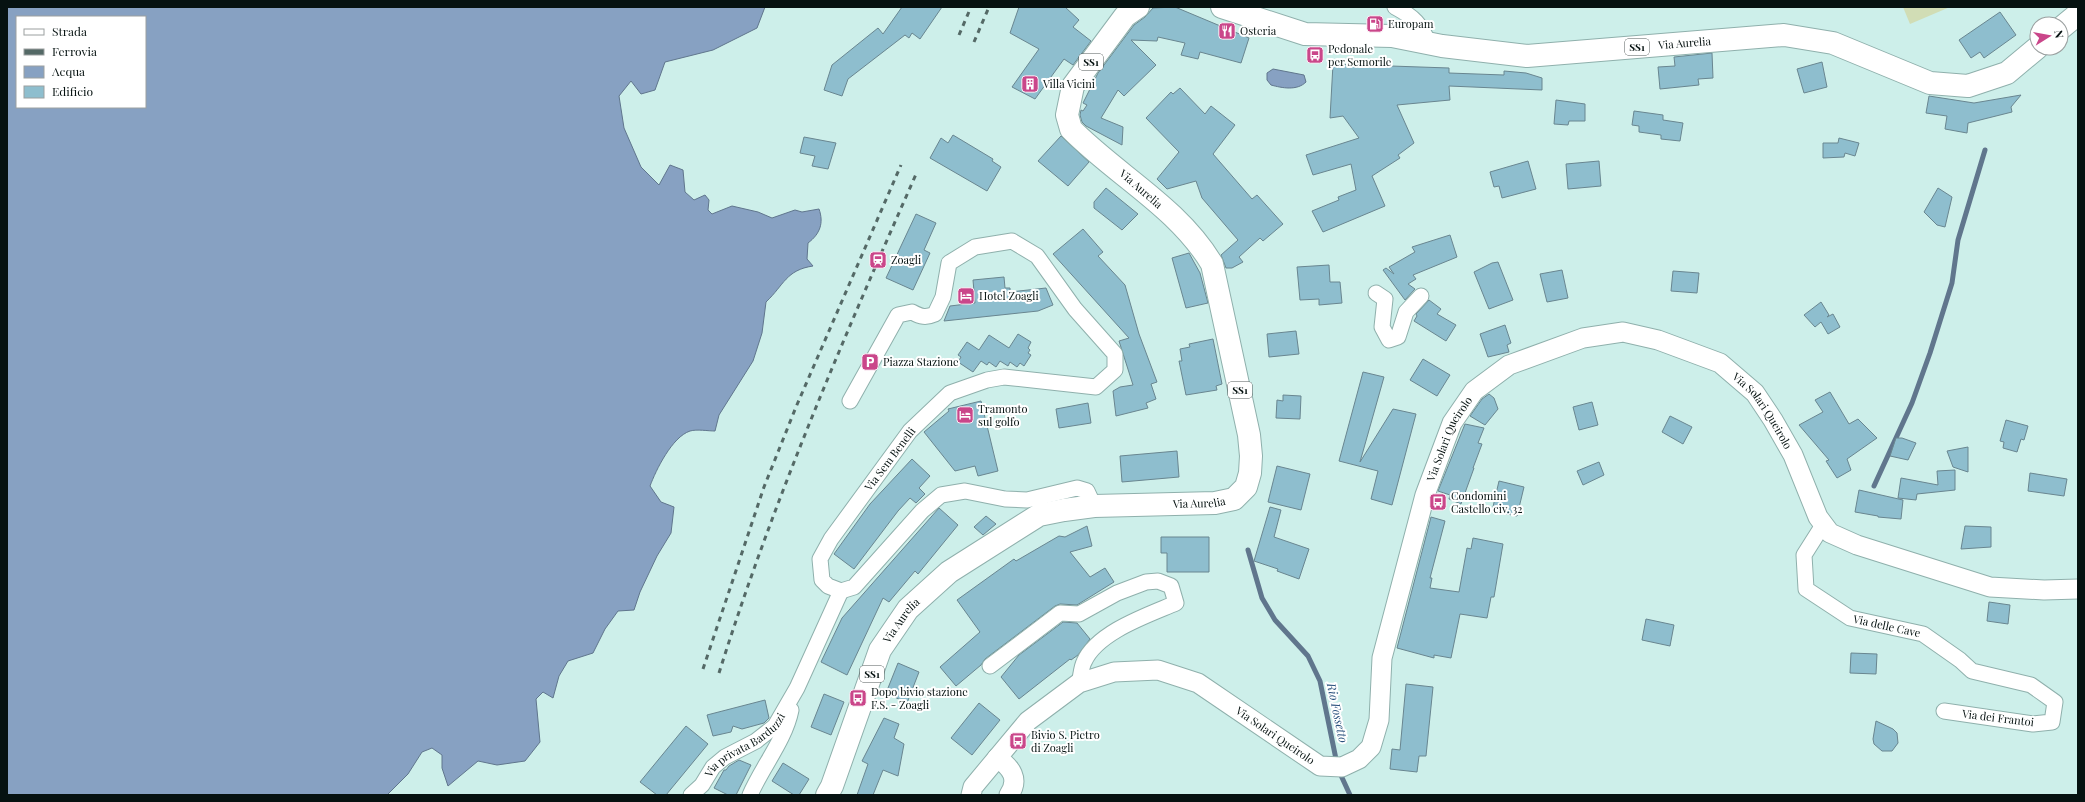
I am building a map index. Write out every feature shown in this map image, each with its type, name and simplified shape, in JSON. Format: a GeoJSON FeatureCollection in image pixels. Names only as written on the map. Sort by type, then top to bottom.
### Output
{"type":"FeatureCollection","features":[{"type":"Feature","properties":{"kind":"main road","name":"Via Aurelia"},"geometry":{"type":"LineString","coordinates":[[827,795],[832,786],[880,650],[908,609],[949,572],[1039,515],[1094,506],[1221,501],[1234,499],[1246,487],[1250,473],[1250,435],[1212,264],[1201,246],[1181,224],[1070,129],[1067,115],[1073,86],[1125,16],[1138,7]]}},
{"type":"Feature","properties":{"kind":"main road","name":"Via Aurelia"},"geometry":{"type":"LineString","coordinates":[[1222,7],[1304,34],[1392,36],[1429,44],[1527,56],[1784,35],[1832,43],[1930,83],[1968,86],[2007,73],[2029,55]]}},
{"type":"Feature","properties":{"kind":"main road"},"geometry":{"type":"LineString","coordinates":[[2069,21],[2078,14]]}},
{"type":"Feature","properties":{"kind":"street"},"geometry":{"type":"LineString","coordinates":[[1396,7],[1411,16],[1422,28],[1429,44]]}},
{"type":"Feature","properties":{"kind":"street","name":"Via Sem Benelli"},"geometry":{"type":"LineString","coordinates":[[841,591],[828,586],[822,580],[820,560],[831,539],[910,431],[950,392],[987,380],[1004,377],[1096,387],[1115,370],[1115,354],[1075,309],[1037,256],[1012,241],[974,247],[949,263],[942,297],[935,314],[927,317],[920,317],[912,312],[898,315],[850,401]]}},
{"type":"Feature","properties":{"kind":"street"},"geometry":{"type":"LineString","coordinates":[[1376,293],[1385,299],[1382,327],[1389,340],[1398,337],[1406,312],[1421,296]]}},
{"type":"Feature","properties":{"kind":"street","name":"Via Solari Queirolo"},"geometry":{"type":"LineString","coordinates":[[971,795],[973,787],[1028,721],[1080,683],[1114,672],[1158,670],[1198,683],[1320,766],[1334,767],[1359,759],[1371,747],[1379,720],[1382,658],[1425,495],[1452,423],[1474,391],[1509,365],[1583,338],[1623,332],[1658,340],[1720,363],[1755,393],[1773,420],[1793,455],[1818,518],[1830,533],[1857,545],[1990,587],[2044,590],[2078,589]]}},
{"type":"Feature","properties":{"kind":"street"},"geometry":{"type":"LineString","coordinates":[[841,591],[854,588],[922,512],[941,495],[965,491],[1005,499],[1027,500],[1077,488],[1087,491],[1094,506]]}},
{"type":"Feature","properties":{"kind":"street","name":"Via delle Cave"},"geometry":{"type":"LineString","coordinates":[[1823,525],[1804,554],[1806,589],[1850,618],[1923,634],[1960,660],[1972,671],[2031,685],[2055,702],[2052,722]]}},
{"type":"Feature","properties":{"kind":"street"},"geometry":{"type":"LineString","coordinates":[[990,666],[1060,613],[1079,614],[1117,593],[1146,582],[1158,581],[1171,586],[1176,603],[1143,616],[1113,632],[1094,648],[1084,662],[1080,683]]}},
{"type":"Feature","properties":{"kind":"street","name":"Via privata Barduzzi"},"geometry":{"type":"LineString","coordinates":[[691,795],[702,785],[713,767],[725,757],[756,741],[775,726],[794,692],[841,591]]}},
{"type":"Feature","properties":{"kind":"street","name":"Via privata Barduzzi"},"geometry":{"type":"LineString","coordinates":[[750,795],[760,774],[782,738],[789,719],[794,692]]}},
{"type":"Feature","properties":{"kind":"street","name":"Via dei Frantoi"},"geometry":{"type":"LineString","coordinates":[[1944,711],[2033,724],[2052,722]]}},
{"type":"Feature","properties":{"kind":"street"},"geometry":{"type":"LineString","coordinates":[[997,758],[1008,765],[1014,775],[1012,790],[1009,795]]}},
{"type":"Feature","properties":{"kind":"green space"},"geometry":{"type":"Polygon","coordinates":[[[1903,7],[1950,7],[1910,24],[1903,7]]]}},
{"type":"Feature","properties":{"kind":"water"},"geometry":{"type":"Polygon","coordinates":[[[7,7],[765,7],[757,28],[713,50],[665,62],[655,90],[641,94],[631,81],[619,96],[624,128],[641,167],[659,185],[670,165],[683,170],[685,192],[694,200],[705,195],[709,200],[708,210],[712,214],[732,206],[758,212],[772,218],[795,210],[802,212],[819,209],[821,219],[820,228],[812,240],[808,243],[807,259],[813,266],[804,268],[791,275],[766,302],[762,333],[753,361],[719,415],[715,431],[693,430],[683,434],[671,447],[661,463],[650,486],[661,502],[674,507],[671,533],[657,556],[640,592],[634,610],[618,611],[605,629],[593,653],[568,661],[559,676],[553,698],[543,692],[536,699],[540,742],[525,761],[497,765],[478,761],[448,786],[442,768],[442,755],[432,748],[422,752],[408,774],[387,795],[7,795],[7,7]]]}},
{"type":"Feature","properties":{"kind":"water"},"geometry":{"type":"Polygon","coordinates":[[[1273,69],[1304,75],[1306,82],[1294,88],[1271,85],[1267,80],[1267,73],[1273,69]]]}},
{"type":"Feature","properties":{"kind":"building"},"geometry":{"type":"Polygon","coordinates":[[[902,7],[942,7],[920,39],[912,33],[909,38],[905,35],[848,79],[842,96],[824,90],[832,65],[878,28],[883,34],[902,7]]]}},
{"type":"Feature","properties":{"kind":"building"},"geometry":{"type":"Polygon","coordinates":[[[1019,7],[1065,7],[1079,20],[1073,27],[1091,41],[1073,65],[1064,59],[1035,99],[1012,87],[1039,49],[1010,33],[1019,7]]]}},
{"type":"Feature","properties":{"kind":"building"},"geometry":{"type":"Polygon","coordinates":[[[1175,7],[1249,38],[1241,63],[1200,52],[1198,59],[1181,55],[1185,43],[1158,37],[1157,41],[1131,40],[1156,65],[1124,96],[1118,90],[1101,118],[1123,127],[1122,145],[1086,126],[1082,122],[1080,115],[1081,110],[1083,111],[1087,105],[1083,103],[1098,73],[1134,25],[1145,17],[1153,8],[1175,7]]]}},
{"type":"Feature","properties":{"kind":"building"},"geometry":{"type":"Polygon","coordinates":[[[2000,12],[2016,35],[1984,58],[1980,52],[1971,58],[1959,40],[2000,12]]]}},
{"type":"Feature","properties":{"kind":"building"},"geometry":{"type":"Polygon","coordinates":[[[1712,53],[1713,78],[1698,79],[1699,85],[1660,89],[1658,67],[1675,66],[1674,57],[1712,53]]]}},
{"type":"Feature","properties":{"kind":"building"},"geometry":{"type":"Polygon","coordinates":[[[1822,62],[1827,87],[1804,93],[1797,69],[1822,62]]]}},
{"type":"Feature","properties":{"kind":"building"},"geometry":{"type":"Polygon","coordinates":[[[1333,64],[1449,68],[1449,73],[1504,75],[1504,71],[1526,73],[1542,78],[1542,90],[1449,86],[1450,100],[1397,105],[1414,143],[1398,155],[1400,158],[1372,176],[1385,206],[1323,232],[1312,211],[1339,200],[1338,197],[1356,190],[1351,164],[1313,175],[1306,155],[1359,138],[1343,116],[1330,118],[1333,64]]]}},
{"type":"Feature","properties":{"kind":"building"},"geometry":{"type":"Polygon","coordinates":[[[1180,88],[1205,114],[1211,106],[1235,125],[1213,154],[1252,199],[1257,195],[1283,224],[1263,241],[1260,238],[1239,257],[1243,262],[1232,268],[1226,268],[1221,255],[1238,240],[1202,198],[1196,181],[1167,189],[1157,179],[1179,152],[1146,118],[1171,92],[1173,94],[1180,88]]]}},
{"type":"Feature","properties":{"kind":"building"},"geometry":{"type":"Polygon","coordinates":[[[2021,95],[2011,107],[2012,112],[1968,123],[1967,133],[1945,129],[1947,116],[1926,113],[1929,96],[1974,103],[2021,95]]]}},
{"type":"Feature","properties":{"kind":"building"},"geometry":{"type":"Polygon","coordinates":[[[1556,100],[1585,104],[1585,121],[1569,121],[1568,125],[1554,124],[1556,100]]]}},
{"type":"Feature","properties":{"kind":"building"},"geometry":{"type":"Polygon","coordinates":[[[1634,111],[1663,115],[1663,120],[1683,123],[1680,141],[1661,139],[1661,135],[1639,132],[1639,126],[1632,125],[1634,111]]]}},
{"type":"Feature","properties":{"kind":"building"},"geometry":{"type":"Polygon","coordinates":[[[953,135],[993,159],[992,161],[1001,167],[987,191],[930,158],[941,138],[948,143],[953,135]]]}},
{"type":"Feature","properties":{"kind":"building"},"geometry":{"type":"Polygon","coordinates":[[[1061,136],[1089,162],[1068,186],[1038,161],[1061,136]]]}},
{"type":"Feature","properties":{"kind":"building"},"geometry":{"type":"Polygon","coordinates":[[[804,137],[836,143],[828,169],[812,166],[815,156],[800,153],[804,137]]]}},
{"type":"Feature","properties":{"kind":"building"},"geometry":{"type":"Polygon","coordinates":[[[1839,138],[1859,143],[1855,156],[1845,153],[1844,157],[1823,158],[1823,143],[1838,143],[1839,138]]]}},
{"type":"Feature","properties":{"kind":"building"},"geometry":{"type":"Polygon","coordinates":[[[1528,161],[1536,189],[1502,198],[1499,186],[1494,187],[1490,172],[1528,161]]]}},
{"type":"Feature","properties":{"kind":"building"},"geometry":{"type":"Polygon","coordinates":[[[1599,161],[1601,186],[1568,189],[1566,164],[1599,161]]]}},
{"type":"Feature","properties":{"kind":"building"},"geometry":{"type":"Polygon","coordinates":[[[1106,188],[1138,214],[1122,230],[1094,208],[1094,202],[1106,188]]]}},
{"type":"Feature","properties":{"kind":"building"},"geometry":{"type":"Polygon","coordinates":[[[1938,188],[1952,197],[1945,227],[1937,225],[1924,212],[1938,188]]]}},
{"type":"Feature","properties":{"kind":"building"},"geometry":{"type":"Polygon","coordinates":[[[916,214],[936,223],[924,250],[930,253],[913,290],[886,278],[916,214]]]}},
{"type":"Feature","properties":{"kind":"building"},"geometry":{"type":"Polygon","coordinates":[[[1083,229],[1103,252],[1098,256],[1125,285],[1139,334],[1157,382],[1151,384],[1156,399],[1146,403],[1148,408],[1116,416],[1113,391],[1120,387],[1133,385],[1119,341],[1129,338],[1053,254],[1083,229]]]}},
{"type":"Feature","properties":{"kind":"building"},"geometry":{"type":"Polygon","coordinates":[[[1450,235],[1457,257],[1413,275],[1416,279],[1408,284],[1415,289],[1405,300],[1383,270],[1386,268],[1394,274],[1389,267],[1415,252],[1412,247],[1450,235]]]}},
{"type":"Feature","properties":{"kind":"building"},"geometry":{"type":"Polygon","coordinates":[[[1189,253],[1200,273],[1208,303],[1186,308],[1172,258],[1189,253]]]}},
{"type":"Feature","properties":{"kind":"building"},"geometry":{"type":"Polygon","coordinates":[[[1498,262],[1513,300],[1489,309],[1474,272],[1492,263],[1498,262]]]}},
{"type":"Feature","properties":{"kind":"building"},"geometry":{"type":"Polygon","coordinates":[[[1329,265],[1330,282],[1340,282],[1342,303],[1319,305],[1319,299],[1300,300],[1297,267],[1329,265]]]}},
{"type":"Feature","properties":{"kind":"building"},"geometry":{"type":"Polygon","coordinates":[[[1562,270],[1568,298],[1547,302],[1540,274],[1562,270]]]}},
{"type":"Feature","properties":{"kind":"building"},"geometry":{"type":"Polygon","coordinates":[[[1673,271],[1699,273],[1697,293],[1671,291],[1673,271]]]}},
{"type":"Feature","properties":{"kind":"building"},"geometry":{"type":"Polygon","coordinates":[[[1004,277],[1005,288],[1010,288],[1010,292],[1046,288],[1053,305],[1038,311],[944,321],[950,306],[975,303],[973,280],[1004,277]]]}},
{"type":"Feature","properties":{"kind":"building"},"geometry":{"type":"Polygon","coordinates":[[[1429,300],[1441,309],[1437,314],[1456,325],[1446,341],[1414,321],[1417,316],[1416,314],[1429,300]]]}},
{"type":"Feature","properties":{"kind":"building"},"geometry":{"type":"Polygon","coordinates":[[[1821,302],[1829,315],[1827,317],[1833,314],[1840,327],[1828,334],[1821,322],[1815,327],[1804,315],[1821,302]]]}},
{"type":"Feature","properties":{"kind":"building"},"geometry":{"type":"Polygon","coordinates":[[[1505,325],[1511,343],[1507,345],[1509,352],[1488,357],[1480,334],[1505,325]]]}},
{"type":"Feature","properties":{"kind":"building"},"geometry":{"type":"Polygon","coordinates":[[[1296,331],[1299,354],[1269,357],[1267,334],[1296,331]]]}},
{"type":"Feature","properties":{"kind":"building"},"geometry":{"type":"Polygon","coordinates":[[[1018,334],[1031,342],[1028,348],[1030,350],[1028,353],[1031,355],[1024,366],[1020,363],[1017,367],[1010,362],[1008,366],[1000,361],[996,367],[989,362],[987,365],[981,361],[973,372],[958,362],[961,357],[958,355],[967,342],[979,350],[989,335],[1009,348],[1018,334]]]}},
{"type":"Feature","properties":{"kind":"building"},"geometry":{"type":"Polygon","coordinates":[[[1213,339],[1222,384],[1216,386],[1217,390],[1186,395],[1179,361],[1182,361],[1180,349],[1190,347],[1189,344],[1213,339]]]}},
{"type":"Feature","properties":{"kind":"building"},"geometry":{"type":"Polygon","coordinates":[[[1423,359],[1450,375],[1437,396],[1410,380],[1423,359]]]}},
{"type":"Feature","properties":{"kind":"building"},"geometry":{"type":"Polygon","coordinates":[[[1363,372],[1384,377],[1360,462],[1393,409],[1416,414],[1392,505],[1371,499],[1378,471],[1339,461],[1363,372]]]}},
{"type":"Feature","properties":{"kind":"building"},"geometry":{"type":"Polygon","coordinates":[[[1830,392],[1849,424],[1858,419],[1877,438],[1847,459],[1851,470],[1837,478],[1826,461],[1829,460],[1799,425],[1823,412],[1815,400],[1830,392]]]}},
{"type":"Feature","properties":{"kind":"building"},"geometry":{"type":"Polygon","coordinates":[[[1489,394],[1494,398],[1498,409],[1485,425],[1470,416],[1482,399],[1489,394]]]}},
{"type":"Feature","properties":{"kind":"building"},"geometry":{"type":"Polygon","coordinates":[[[1283,395],[1301,396],[1300,419],[1276,418],[1277,400],[1283,401],[1283,395]]]}},
{"type":"Feature","properties":{"kind":"building"},"geometry":{"type":"Polygon","coordinates":[[[981,401],[998,471],[978,476],[975,466],[955,471],[924,432],[949,411],[948,409],[981,401]]]}},
{"type":"Feature","properties":{"kind":"building"},"geometry":{"type":"Polygon","coordinates":[[[1592,402],[1598,425],[1579,430],[1573,407],[1592,402]]]}},
{"type":"Feature","properties":{"kind":"building"},"geometry":{"type":"Polygon","coordinates":[[[1088,403],[1091,423],[1059,428],[1056,409],[1088,403]]]}},
{"type":"Feature","properties":{"kind":"building"},"geometry":{"type":"Polygon","coordinates":[[[1670,416],[1692,427],[1683,444],[1662,432],[1670,416]]]}},
{"type":"Feature","properties":{"kind":"building"},"geometry":{"type":"Polygon","coordinates":[[[2006,420],[2028,426],[2024,440],[2021,439],[2017,452],[2003,448],[2004,442],[2000,441],[2006,420]]]}},
{"type":"Feature","properties":{"kind":"building"},"geometry":{"type":"Polygon","coordinates":[[[1465,424],[1484,428],[1478,443],[1482,444],[1461,504],[1449,499],[1450,495],[1438,491],[1465,424]]]}},
{"type":"Feature","properties":{"kind":"building"},"geometry":{"type":"Polygon","coordinates":[[[1896,438],[1902,438],[1916,443],[1908,460],[1890,456],[1896,438]]]}},
{"type":"Feature","properties":{"kind":"building"},"geometry":{"type":"Polygon","coordinates":[[[1968,447],[1968,472],[1953,467],[1947,451],[1968,447]]]}},
{"type":"Feature","properties":{"kind":"building"},"geometry":{"type":"Polygon","coordinates":[[[1177,451],[1179,477],[1122,482],[1120,456],[1177,451]]]}},
{"type":"Feature","properties":{"kind":"building"},"geometry":{"type":"Polygon","coordinates":[[[912,459],[930,476],[919,488],[925,494],[916,503],[910,498],[898,511],[854,569],[834,554],[870,504],[912,459]]]}},
{"type":"Feature","properties":{"kind":"building"},"geometry":{"type":"Polygon","coordinates":[[[1599,462],[1604,475],[1583,485],[1577,471],[1599,462]]]}},
{"type":"Feature","properties":{"kind":"building"},"geometry":{"type":"Polygon","coordinates":[[[1277,466],[1310,474],[1301,510],[1268,502],[1277,466]]]}},
{"type":"Feature","properties":{"kind":"building"},"geometry":{"type":"Polygon","coordinates":[[[1955,470],[1955,490],[1917,494],[1916,500],[1898,498],[1901,478],[1938,485],[1937,471],[1955,470]]]}},
{"type":"Feature","properties":{"kind":"building"},"geometry":{"type":"Polygon","coordinates":[[[2030,473],[2067,479],[2064,496],[2028,491],[2030,473]]]}},
{"type":"Feature","properties":{"kind":"building"},"geometry":{"type":"Polygon","coordinates":[[[1499,481],[1524,487],[1517,516],[1492,511],[1499,481]]]}},
{"type":"Feature","properties":{"kind":"building"},"geometry":{"type":"Polygon","coordinates":[[[1859,490],[1903,500],[1901,519],[1878,517],[1855,512],[1859,490]]]}},
{"type":"Feature","properties":{"kind":"building"},"geometry":{"type":"Polygon","coordinates":[[[1270,507],[1281,510],[1274,537],[1309,549],[1299,579],[1277,571],[1278,569],[1254,561],[1270,507]]]}},
{"type":"Feature","properties":{"kind":"building"},"geometry":{"type":"Polygon","coordinates":[[[939,508],[958,525],[918,574],[915,571],[889,602],[883,598],[847,675],[821,662],[842,618],[939,508]]]}},
{"type":"Feature","properties":{"kind":"building"},"geometry":{"type":"Polygon","coordinates":[[[986,516],[996,524],[983,535],[974,527],[986,516]]]}},
{"type":"Feature","properties":{"kind":"building"},"geometry":{"type":"Polygon","coordinates":[[[1431,517],[1445,521],[1430,578],[1432,578],[1430,588],[1459,592],[1467,548],[1471,549],[1473,538],[1503,544],[1494,597],[1491,597],[1487,618],[1460,614],[1451,658],[1434,655],[1434,658],[1397,648],[1431,517]]]}},
{"type":"Feature","properties":{"kind":"building"},"geometry":{"type":"Polygon","coordinates":[[[1087,526],[1092,546],[1070,552],[1090,577],[1105,568],[1114,582],[1077,605],[1060,604],[1055,606],[985,659],[981,665],[956,686],[940,667],[980,632],[957,600],[1014,559],[1016,561],[1059,536],[1065,537],[1087,526]]]}},
{"type":"Feature","properties":{"kind":"building"},"geometry":{"type":"Polygon","coordinates":[[[1965,526],[1991,527],[1991,547],[1961,549],[1965,526]]]}},
{"type":"Feature","properties":{"kind":"building"},"geometry":{"type":"Polygon","coordinates":[[[1161,537],[1209,537],[1209,572],[1167,572],[1167,553],[1161,553],[1161,537]]]}},
{"type":"Feature","properties":{"kind":"building"},"geometry":{"type":"Polygon","coordinates":[[[1989,602],[2010,605],[2008,624],[1987,621],[1989,602]]]}},
{"type":"Feature","properties":{"kind":"building"},"geometry":{"type":"Polygon","coordinates":[[[1646,619],[1674,625],[1670,646],[1642,640],[1646,619]]]}},
{"type":"Feature","properties":{"kind":"building"},"geometry":{"type":"Polygon","coordinates":[[[1063,622],[1077,623],[1090,639],[1078,655],[1071,660],[1070,659],[1019,699],[1001,677],[1019,655],[1063,622]]]}},
{"type":"Feature","properties":{"kind":"building"},"geometry":{"type":"Polygon","coordinates":[[[1851,653],[1877,654],[1876,674],[1850,673],[1851,653]]]}},
{"type":"Feature","properties":{"kind":"building"},"geometry":{"type":"Polygon","coordinates":[[[898,663],[919,672],[907,703],[886,693],[898,663]]]}},
{"type":"Feature","properties":{"kind":"building"},"geometry":{"type":"Polygon","coordinates":[[[1406,684],[1433,687],[1426,756],[1419,756],[1417,772],[1390,769],[1392,749],[1400,750],[1406,684]]]}},
{"type":"Feature","properties":{"kind":"building"},"geometry":{"type":"Polygon","coordinates":[[[824,694],[844,702],[831,735],[811,727],[824,694]]]}},
{"type":"Feature","properties":{"kind":"building"},"geometry":{"type":"Polygon","coordinates":[[[765,700],[769,718],[764,723],[742,729],[733,726],[731,732],[713,736],[707,715],[765,700]]]}},
{"type":"Feature","properties":{"kind":"building"},"geometry":{"type":"Polygon","coordinates":[[[979,703],[1000,720],[972,755],[951,738],[979,703]]]}},
{"type":"Feature","properties":{"kind":"building"},"geometry":{"type":"Polygon","coordinates":[[[884,718],[899,724],[894,738],[904,744],[898,776],[883,770],[873,795],[857,795],[868,764],[862,761],[884,718]]]}},
{"type":"Feature","properties":{"kind":"building"},"geometry":{"type":"Polygon","coordinates":[[[1876,721],[1893,729],[1897,733],[1898,743],[1892,751],[1882,751],[1874,744],[1873,739],[1876,721]]]}},
{"type":"Feature","properties":{"kind":"building"},"geometry":{"type":"Polygon","coordinates":[[[686,726],[708,744],[666,795],[657,795],[640,782],[686,726]]]}},
{"type":"Feature","properties":{"kind":"building"},"geometry":{"type":"Polygon","coordinates":[[[739,760],[751,765],[736,795],[728,795],[714,788],[724,770],[739,760]]]}},
{"type":"Feature","properties":{"kind":"building"},"geometry":{"type":"Polygon","coordinates":[[[783,763],[809,779],[799,795],[794,795],[772,781],[783,763]]]}},
{"type":"Feature","properties":{"kind":"waterway"},"geometry":{"type":"LineString","coordinates":[[1874,486],[1912,403],[1930,353],[1952,283],[1958,240],[1985,150]]}},
{"type":"Feature","properties":{"kind":"waterway","name":"Rio Fossetto"},"geometry":{"type":"LineString","coordinates":[[1248,550],[1262,598],[1275,620],[1308,656],[1320,681],[1337,764]]}},
{"type":"Feature","properties":{"kind":"waterway","name":"Rio Fossetto"},"geometry":{"type":"LineString","coordinates":[[1339,771],[1350,795]]}},
{"type":"Feature","properties":{"kind":"railway"},"geometry":{"type":"LineString","coordinates":[[959,35],[971,7]]}},
{"type":"Feature","properties":{"kind":"railway"},"geometry":{"type":"LineString","coordinates":[[974,42],[989,7]]}},
{"type":"Feature","properties":{"kind":"railway"},"geometry":{"type":"LineString","coordinates":[[703,669],[764,487],[796,407],[901,165]]}},
{"type":"Feature","properties":{"kind":"railway"},"geometry":{"type":"LineString","coordinates":[[719,673],[762,545],[786,482],[863,296],[917,172]]}},
{"type":"Feature","properties":{"kind":"place","name":"Europam"},"geometry":{"type":"Point","coordinates":[1375,24]}},
{"type":"Feature","properties":{"kind":"place","name":"Osteria"},"geometry":{"type":"Point","coordinates":[1227,31]}},
{"type":"Feature","properties":{"kind":"place","name":"Pedonale per Semorile"},"geometry":{"type":"Point","coordinates":[1315,55]}},
{"type":"Feature","properties":{"kind":"place","name":"Villa Vicini"},"geometry":{"type":"Point","coordinates":[1030,84]}},
{"type":"Feature","properties":{"kind":"place","name":"Zoagli"},"geometry":{"type":"Point","coordinates":[878,260]}},
{"type":"Feature","properties":{"kind":"place","name":"Hotel Zoagli"},"geometry":{"type":"Point","coordinates":[966,296]}},
{"type":"Feature","properties":{"kind":"place","name":"Piazza Stazione"},"geometry":{"type":"Point","coordinates":[870,362]}},
{"type":"Feature","properties":{"kind":"place","name":"Tramonto sul golfo"},"geometry":{"type":"Point","coordinates":[965,415]}},
{"type":"Feature","properties":{"kind":"place","name":"Condomini Castello civ. 32"},"geometry":{"type":"Point","coordinates":[1438,502]}},
{"type":"Feature","properties":{"kind":"place","name":"Dopo bivio stazione F.S. - Zoagli"},"geometry":{"type":"Point","coordinates":[858,698]}},
{"type":"Feature","properties":{"kind":"place","name":"Bivio S. Pietro di Zoagli"},"geometry":{"type":"Point","coordinates":[1018,741]}}]}
